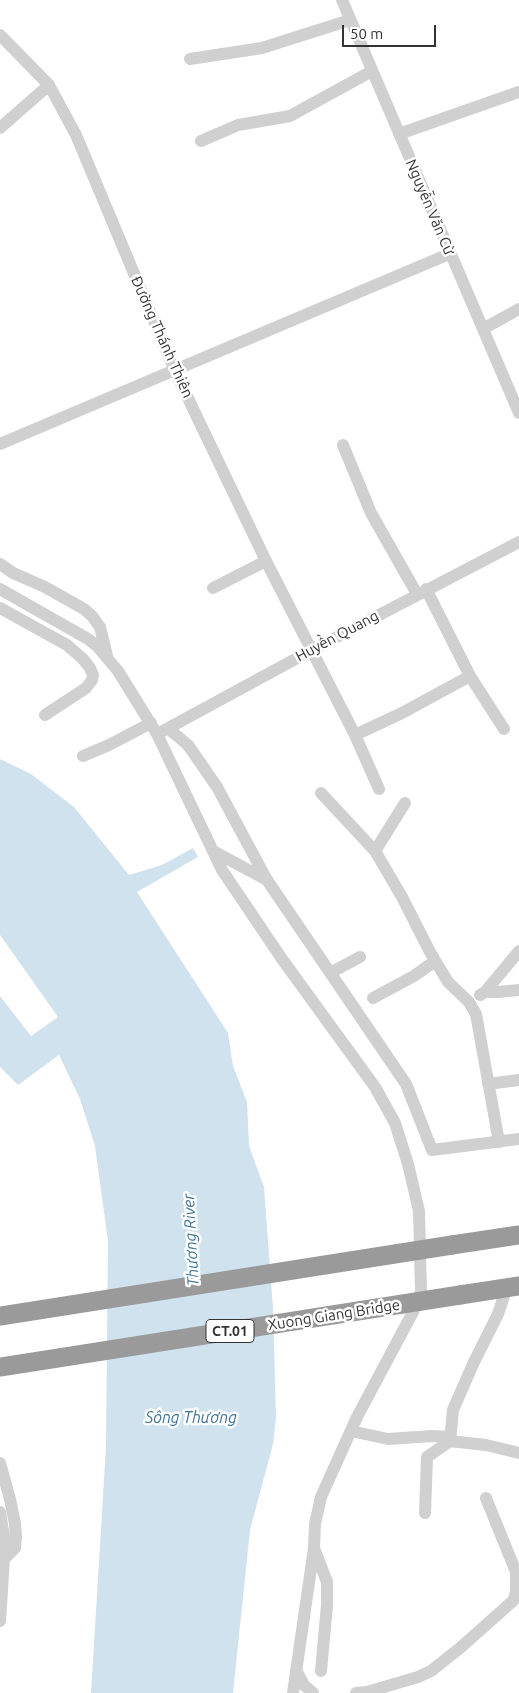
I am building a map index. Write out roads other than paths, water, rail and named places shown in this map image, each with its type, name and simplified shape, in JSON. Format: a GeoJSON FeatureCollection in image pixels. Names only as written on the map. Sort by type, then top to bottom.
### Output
{"type":"FeatureCollection","features":[{"type":"Feature","properties":{"kind":"highway"},"geometry":{"type":"LineString","coordinates":[[0,1316],[519,1235]]}},
{"type":"Feature","properties":{"kind":"highway","name":"Xuong Giang Bridge"},"geometry":{"type":"LineString","coordinates":[[0,1367],[460,1295],[512,1291]]}},
{"type":"Feature","properties":{"kind":"street","name":"Nguyễn Văn Cừ"},"geometry":{"type":"LineString","coordinates":[[342,0],[519,414]]}},
{"type":"Feature","properties":{"kind":"street"},"geometry":{"type":"LineString","coordinates":[[190,59],[262,48],[350,20]]}},
{"type":"Feature","properties":{"kind":"street","name":"Đường Thánh Thiên"},"geometry":{"type":"LineString","coordinates":[[0,36],[49,85],[76,135],[174,369],[266,561],[355,735],[379,789]]}},
{"type":"Feature","properties":{"kind":"street"},"geometry":{"type":"LineString","coordinates":[[201,141],[238,125],[290,116],[372,71]]}},
{"type":"Feature","properties":{"kind":"street"},"geometry":{"type":"LineString","coordinates":[[0,128],[49,85]]}},
{"type":"Feature","properties":{"kind":"street"},"geometry":{"type":"LineString","coordinates":[[398,134],[519,92]]}},
{"type":"Feature","properties":{"kind":"street"},"geometry":{"type":"LineString","coordinates":[[0,444],[449,254]]}},
{"type":"Feature","properties":{"kind":"street"},"geometry":{"type":"LineString","coordinates":[[483,329],[519,309]]}},
{"type":"Feature","properties":{"kind":"street"},"geometry":{"type":"LineString","coordinates":[[343,445],[371,513],[422,592],[470,676],[504,729]]}},
{"type":"Feature","properties":{"kind":"street","name":"Huyền Quang"},"geometry":{"type":"LineString","coordinates":[[83,756],[159,728],[519,542]]}},
{"type":"Feature","properties":{"kind":"street"},"geometry":{"type":"LineString","coordinates":[[213,588],[266,561]]}},
{"type":"Feature","properties":{"kind":"street"},"geometry":{"type":"LineString","coordinates":[[0,564],[13,573],[45,587],[84,609],[100,627],[108,658]]}},
{"type":"Feature","properties":{"kind":"street"},"geometry":{"type":"LineString","coordinates":[[0,589],[88,639],[108,658],[159,728],[222,870],[252,916],[375,1087],[395,1123],[408,1164],[419,1211],[422,1292],[351,1431],[321,1497],[315,1524],[314,1548],[293,1693]]}},
{"type":"Feature","properties":{"kind":"street"},"geometry":{"type":"LineString","coordinates":[[0,608],[67,645],[83,659],[93,674],[92,680],[86,688],[44,715]]}},
{"type":"Feature","properties":{"kind":"street"},"geometry":{"type":"LineString","coordinates":[[355,735],[402,713],[470,676]]}},
{"type":"Feature","properties":{"kind":"street"},"geometry":{"type":"LineString","coordinates":[[159,728],[188,745],[217,787],[267,880],[406,1084],[433,1150],[519,1139]]}},
{"type":"Feature","properties":{"kind":"street"},"geometry":{"type":"LineString","coordinates":[[321,793],[375,851],[402,896],[435,961],[448,982],[469,1002],[476,1014],[499,1142]]}},
{"type":"Feature","properties":{"kind":"street"},"geometry":{"type":"LineString","coordinates":[[375,851],[405,803]]}},
{"type":"Feature","properties":{"kind":"street"},"geometry":{"type":"LineString","coordinates":[[213,851],[267,880]]}},
{"type":"Feature","properties":{"kind":"street"},"geometry":{"type":"LineString","coordinates":[[469,1002],[484,992],[519,951]]}},
{"type":"Feature","properties":{"kind":"street"},"geometry":{"type":"LineString","coordinates":[[330,973],[360,957]]}},
{"type":"Feature","properties":{"kind":"street"},"geometry":{"type":"LineString","coordinates":[[373,998],[414,976],[435,961]]}},
{"type":"Feature","properties":{"kind":"street"},"geometry":{"type":"LineString","coordinates":[[484,992],[519,990]]}},
{"type":"Feature","properties":{"kind":"street"},"geometry":{"type":"LineString","coordinates":[[488,1084],[519,1080]]}},
{"type":"Feature","properties":{"kind":"street"},"geometry":{"type":"LineString","coordinates":[[425,1513],[427,1457],[451,1439],[453,1410],[498,1314],[512,1291]]}},
{"type":"Feature","properties":{"kind":"street"},"geometry":{"type":"LineString","coordinates":[[351,1431],[388,1439],[432,1436],[519,1452]]}},
{"type":"Feature","properties":{"kind":"street"},"geometry":{"type":"LineString","coordinates":[[0,1463],[16,1524],[15,1548],[4,1559]]}},
{"type":"Feature","properties":{"kind":"street"},"geometry":{"type":"LineString","coordinates":[[356,1693],[367,1692],[418,1677],[431,1671],[514,1600],[517,1582],[515,1559],[486,1498]]}},
{"type":"Feature","properties":{"kind":"street"},"geometry":{"type":"LineString","coordinates":[[0,1512],[4,1537],[0,1621]]}},
{"type":"Feature","properties":{"kind":"street"},"geometry":{"type":"LineString","coordinates":[[314,1548],[327,1582],[327,1605],[321,1671]]}},
{"type":"Feature","properties":{"kind":"street"},"geometry":{"type":"LineString","coordinates":[[296,1670],[304,1685],[313,1693]]}},
{"type":"Feature","properties":{"kind":"water","name":"Sông Thương"},"geometry":{"type":"Polygon","coordinates":[[[0,759],[31,774],[74,807],[129,875],[162,865],[193,848],[198,857],[137,892],[228,1033],[233,1066],[247,1102],[249,1146],[264,1187],[273,1308],[276,1418],[273,1444],[250,1530],[233,1693],[91,1693],[106,1447],[108,1241],[95,1146],[80,1099],[59,1055],[18,1085],[0,1067],[0,996],[31,1036],[58,1017],[0,935],[0,759]]]}},
{"type":"Feature","properties":{"kind":"water label","name":"Thương River"},"geometry":{"type":"Point","coordinates":[191,1240]}}]}
